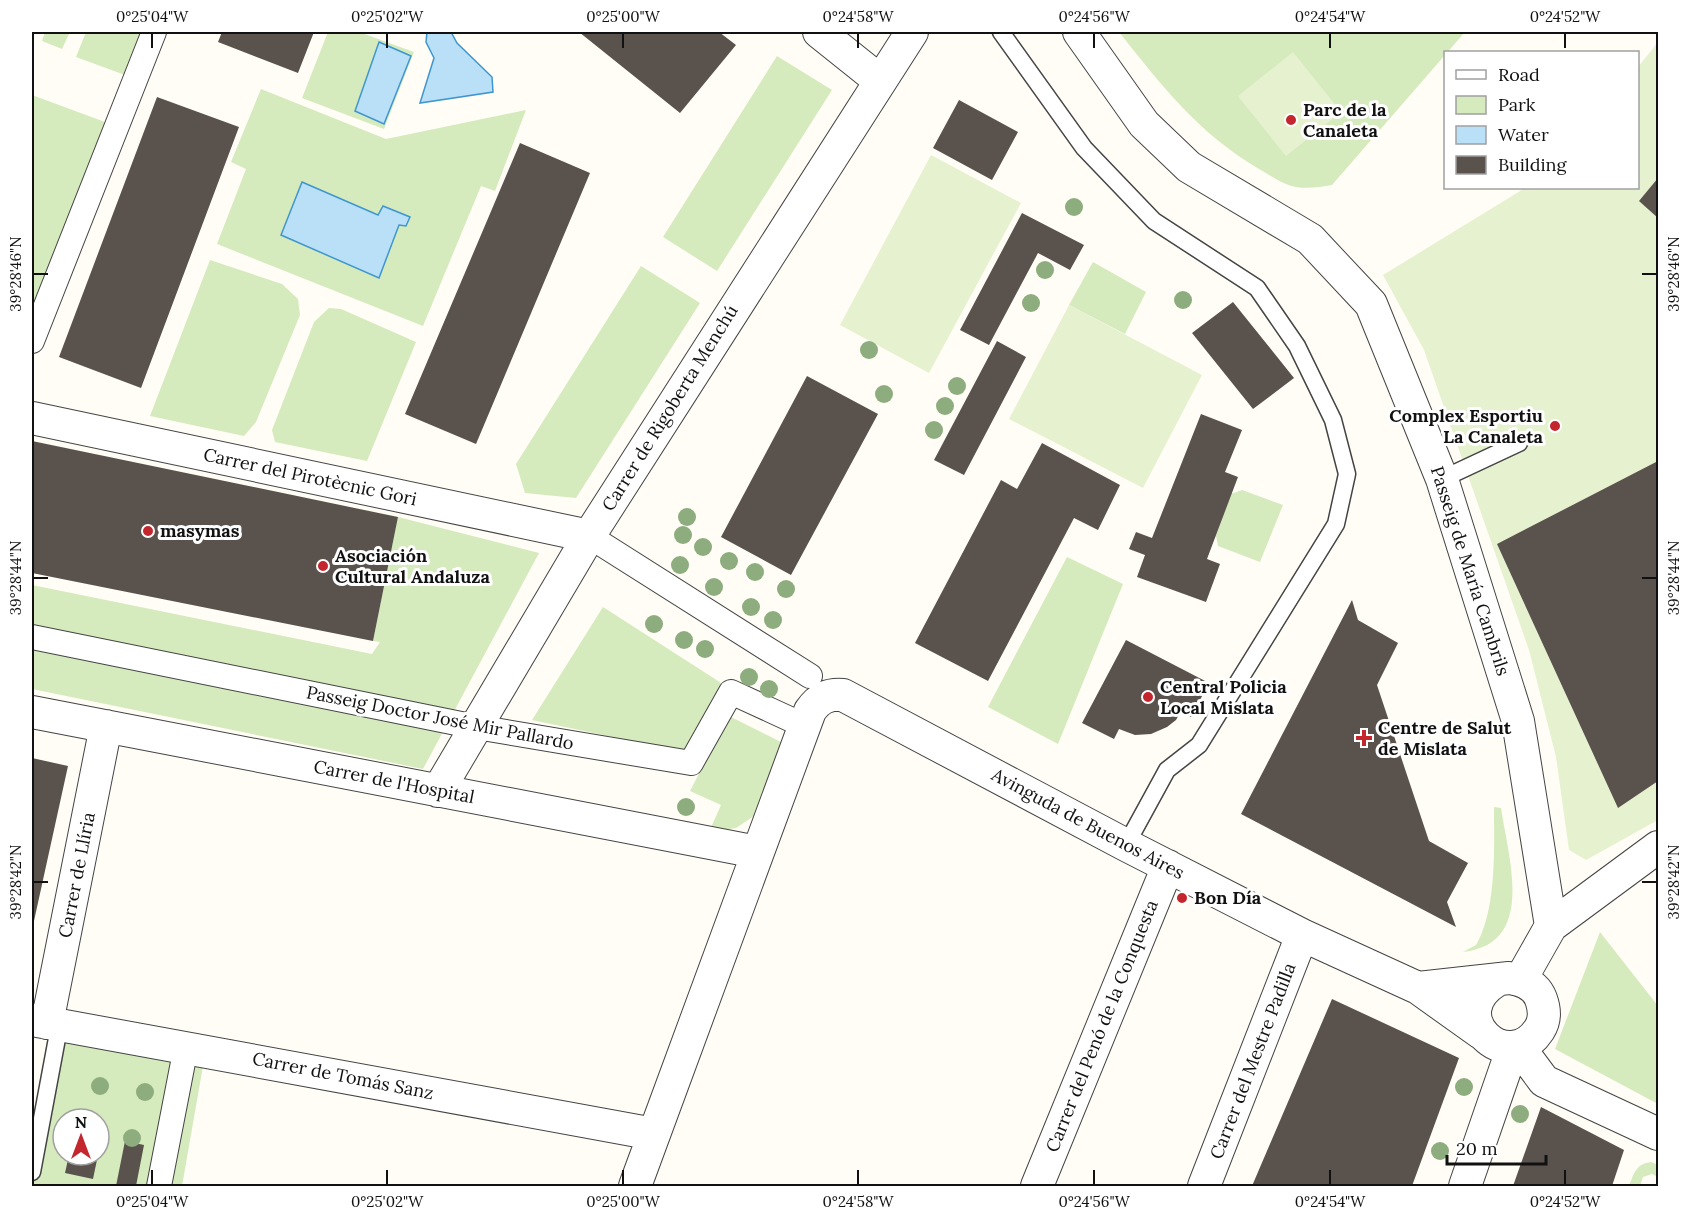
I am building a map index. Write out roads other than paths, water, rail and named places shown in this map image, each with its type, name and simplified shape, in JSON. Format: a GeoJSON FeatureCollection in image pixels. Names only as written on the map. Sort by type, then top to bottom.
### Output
{"type":"FeatureCollection","features":[{"type":"Feature","properties":{"kind":"street"},"geometry":{"type":"LineString","coordinates":[[32,340],[154,32]]}},
{"type":"Feature","properties":{"kind":"street"},"geometry":{"type":"LineString","coordinates":[[819,32],[879,80]]}},
{"type":"Feature","properties":{"kind":"street","name":"Carrer de Rigoberta Menchú"},"geometry":{"type":"LineString","coordinates":[[438,791],[589,536],[879,80],[912,32]]}},
{"type":"Feature","properties":{"kind":"street","name":"Passeig de María Cambrils"},"geometry":{"type":"LineString","coordinates":[[1079,32],[1144,124],[1189,167],[1310,238],[1371,304],[1442,479],[1518,721],[1551,926]]}},
{"type":"Feature","properties":{"kind":"street","name":"Carrer del Pirotècnic Gori"},"geometry":{"type":"LineString","coordinates":[[32,418],[589,536]]}},
{"type":"Feature","properties":{"kind":"street","name":"Avinguda de Buenos Aires"},"geometry":{"type":"LineString","coordinates":[[589,536],[826,689],[1302,935],[1418,988],[1500,1042]]}},
{"type":"Feature","properties":{"kind":"street","name":"Passeig Doctor José Mir Pallardo"},"geometry":{"type":"LineString","coordinates":[[32,637],[476,727],[691,763],[731,692],[805,726]]}},
{"type":"Feature","properties":{"kind":"street"},"geometry":{"type":"LineString","coordinates":[[635,1186],[810,711],[826,689]]}},
{"type":"Feature","properties":{"kind":"street","name":"Carrer de l'Hospital"},"geometry":{"type":"LineString","coordinates":[[32,712],[757,852]]}},
{"type":"Feature","properties":{"kind":"street","name":"Carrer de Llíria"},"geometry":{"type":"LineString","coordinates":[[36,1026],[106,726]]}},
{"type":"Feature","properties":{"kind":"street"},"geometry":{"type":"LineString","coordinates":[[1659,847],[1551,926],[1508,980],[1486,987],[1475,1008],[1476,1020],[1544,1081],[1659,1134]]}},
{"type":"Feature","properties":{"kind":"street","name":"Carrer del Penó de la Conquesta"},"geometry":{"type":"LineString","coordinates":[[1036,1186],[1168,866]]}},
{"type":"Feature","properties":{"kind":"street","name":"Carrer del Mestre Padilla"},"geometry":{"type":"LineString","coordinates":[[1204,1186],[1302,935]]}},
{"type":"Feature","properties":{"kind":"street"},"geometry":{"type":"LineString","coordinates":[[1500,1042],[1534,1037],[1544,1016],[1539,994],[1508,980]]}},
{"type":"Feature","properties":{"kind":"street","name":"Avinguda de Buenos Aires"},"geometry":{"type":"LineString","coordinates":[[1418,988],[1508,980]]}},
{"type":"Feature","properties":{"kind":"street","name":"Carrer de Tomás Sanz"},"geometry":{"type":"LineString","coordinates":[[36,1026],[186,1047],[654,1134]]}},
{"type":"Feature","properties":{"kind":"street"},"geometry":{"type":"LineString","coordinates":[[1465,1186],[1501,1082],[1500,1042]]}},
{"type":"Feature","properties":{"kind":"street"},"geometry":{"type":"LineString","coordinates":[[159,1186],[186,1047]]}},
{"type":"Feature","properties":{"kind":"lane"},"geometry":{"type":"LineString","coordinates":[[1001,32],[1084,148],[1154,221],[1257,288],[1297,346],[1328,410],[1347,474],[1336,524],[1199,745],[1167,770],[1126,845]]}},
{"type":"Feature","properties":{"kind":"lane"},"geometry":{"type":"LineString","coordinates":[[1442,479],[1519,443]]}},
{"type":"Feature","properties":{"kind":"lane"},"geometry":{"type":"LineString","coordinates":[[32,1172],[58,1033],[36,1026]]}},
{"type":"Feature","properties":{"kind":"water"},"geometry":{"type":"Polygon","coordinates":[[[427,32],[451,32],[457,43],[492,77],[493,92],[420,103],[434,58],[426,42],[427,32]]]}},
{"type":"Feature","properties":{"kind":"water"},"geometry":{"type":"Polygon","coordinates":[[[379,42],[411,56],[384,124],[355,111],[379,42]]]}},
{"type":"Feature","properties":{"kind":"water"},"geometry":{"type":"Polygon","coordinates":[[[302,182],[378,215],[383,206],[410,217],[406,226],[399,225],[379,278],[281,235],[302,182]]]}},
{"type":"Feature","properties":{"kind":"place","name":"Parc de la Canaleta"},"geometry":{"type":"Point","coordinates":[1291,120]}},
{"type":"Feature","properties":{"kind":"place","name":"Complex Esportiu La Canaleta"},"geometry":{"type":"Point","coordinates":[1555,426]}},
{"type":"Feature","properties":{"kind":"place","name":"masymas"},"geometry":{"type":"Point","coordinates":[148,531]}},
{"type":"Feature","properties":{"kind":"place","name":"Asociación Cultural Andaluza"},"geometry":{"type":"Point","coordinates":[323,566]}},
{"type":"Feature","properties":{"kind":"place","name":"Central Policia Local Mislata"},"geometry":{"type":"Point","coordinates":[1148,697]}},
{"type":"Feature","properties":{"kind":"place","name":"Centre de Salut de Mislata"},"geometry":{"type":"Point","coordinates":[1364,738]}},
{"type":"Feature","properties":{"kind":"place","name":"Bon Día"},"geometry":{"type":"Point","coordinates":[1182,898]}}]}
